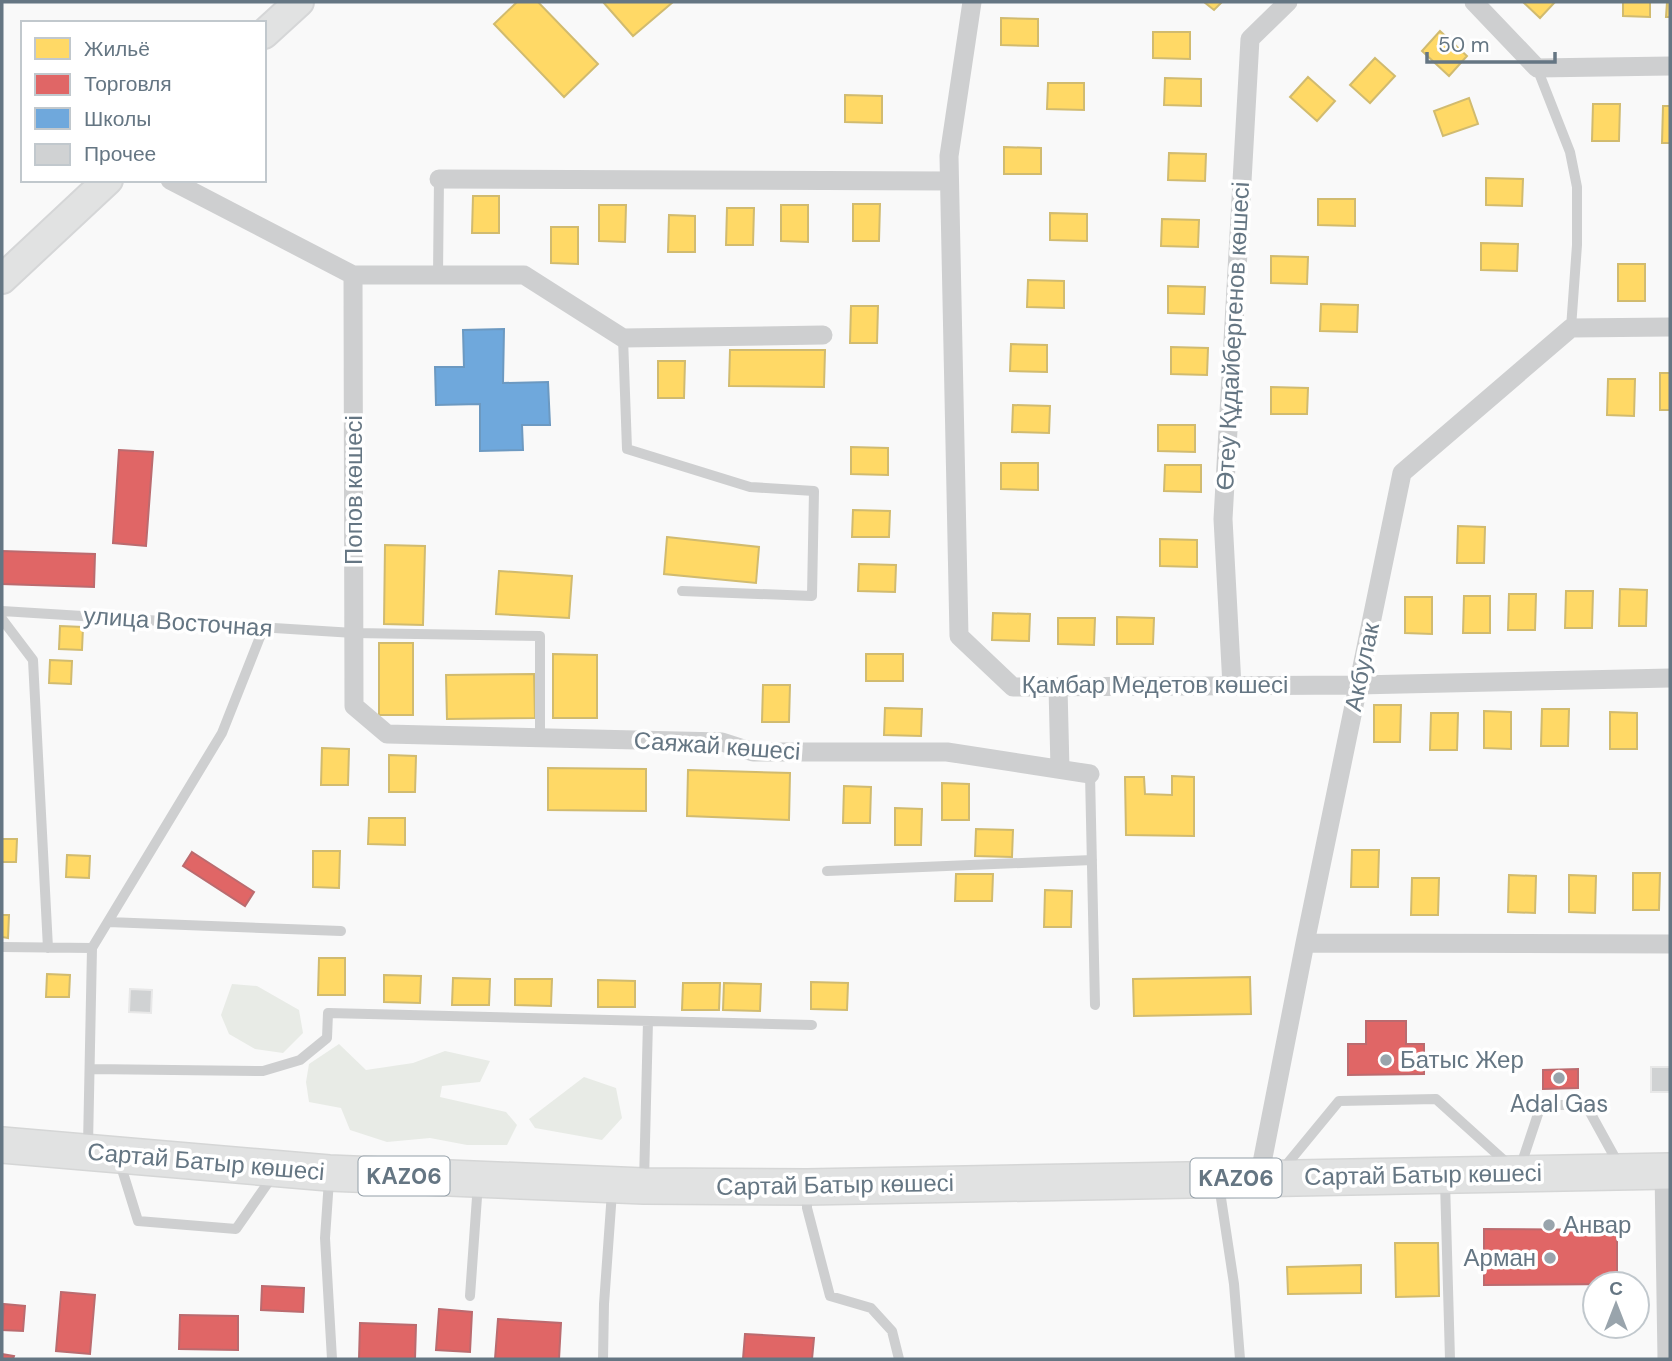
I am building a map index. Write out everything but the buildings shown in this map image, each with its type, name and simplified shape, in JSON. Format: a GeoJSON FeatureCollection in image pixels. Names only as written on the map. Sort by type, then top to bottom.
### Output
{"type":"FeatureCollection","features":[{"type":"Feature","properties":{"kind":"highway","name":"Сартай Батыр көшесі"},"geometry":{"type":"LineString","coordinates":[[2,1146],[329,1172],[628,1185],[807,1187],[1667,1171]]}},
{"type":"Feature","properties":{"kind":"street"},"geometry":{"type":"LineString","coordinates":[[266,32],[299,2]]}},
{"type":"Feature","properties":{"kind":"street","name":"Қамбар Медетов көшесі"},"geometry":{"type":"LineString","coordinates":[[972,2],[949,156],[959,636],[1013,687],[1358,685],[1670,678]]}},
{"type":"Feature","properties":{"kind":"street","name":"Өтеу Құдайбергенов көшесі"},"geometry":{"type":"LineString","coordinates":[[1232,686],[1223,519],[1250,39],[1288,2]]}},
{"type":"Feature","properties":{"kind":"street"},"geometry":{"type":"LineString","coordinates":[[1474,2],[1537,68],[1670,66]]}},
{"type":"Feature","properties":{"kind":"street"},"geometry":{"type":"LineString","coordinates":[[439,179],[949,180]]}},
{"type":"Feature","properties":{"kind":"street"},"geometry":{"type":"LineString","coordinates":[[2,279],[106,182]]}},
{"type":"Feature","properties":{"kind":"street"},"geometry":{"type":"LineString","coordinates":[[174,182],[353,275],[524,275],[623,338],[822,335]]}},
{"type":"Feature","properties":{"kind":"street","name":"Попов көшесі"},"geometry":{"type":"LineString","coordinates":[[353,275],[354,706]]}},
{"type":"Feature","properties":{"kind":"street"},"geometry":{"type":"LineString","coordinates":[[1571,328],[1670,327]]}},
{"type":"Feature","properties":{"kind":"street","name":"Акбулак"},"geometry":{"type":"LineString","coordinates":[[1268,1178],[1305,943],[1402,472],[1571,328]]}},
{"type":"Feature","properties":{"kind":"street"},"geometry":{"type":"LineString","coordinates":[[1058,687],[1060,769]]}},
{"type":"Feature","properties":{"kind":"street","name":"Саяжай көшесі"},"geometry":{"type":"LineString","coordinates":[[354,706],[387,734],[722,742],[753,752],[947,752],[1090,774]]}},
{"type":"Feature","properties":{"kind":"street"},"geometry":{"type":"LineString","coordinates":[[1305,943],[1670,944]]}},
{"type":"Feature","properties":{"kind":"street"},"geometry":{"type":"LineString","coordinates":[[1667,1171],[1667,1359]]}},
{"type":"Feature","properties":{"kind":"lane"},"geometry":{"type":"LineString","coordinates":[[1537,68],[1570,152],[1577,187],[1577,245],[1571,328]]}},
{"type":"Feature","properties":{"kind":"lane"},"geometry":{"type":"LineString","coordinates":[[438,275],[439,179]]}},
{"type":"Feature","properties":{"kind":"lane"},"geometry":{"type":"LineString","coordinates":[[623,338],[627,449],[750,487],[814,491],[812,596],[682,591]]}},
{"type":"Feature","properties":{"kind":"lane","name":"улица Восточная"},"geometry":{"type":"LineString","coordinates":[[2,611],[354,633],[540,636],[540,738]]}},
{"type":"Feature","properties":{"kind":"lane"},"geometry":{"type":"LineString","coordinates":[[2,619],[33,660],[48,948]]}},
{"type":"Feature","properties":{"kind":"lane"},"geometry":{"type":"LineString","coordinates":[[264,627],[222,733],[92,948],[90,1069],[103,1154],[138,1221],[236,1229],[277,1168]]}},
{"type":"Feature","properties":{"kind":"lane"},"geometry":{"type":"LineString","coordinates":[[1090,774],[1095,1005]]}},
{"type":"Feature","properties":{"kind":"lane"},"geometry":{"type":"LineString","coordinates":[[827,871],[1092,860]]}},
{"type":"Feature","properties":{"kind":"lane"},"geometry":{"type":"LineString","coordinates":[[108,922],[341,931]]}},
{"type":"Feature","properties":{"kind":"lane"},"geometry":{"type":"LineString","coordinates":[[2,947],[92,948]]}},
{"type":"Feature","properties":{"kind":"lane"},"geometry":{"type":"LineString","coordinates":[[90,1069],[263,1071],[300,1060],[327,1038],[328,1013],[812,1025]]}},
{"type":"Feature","properties":{"kind":"lane"},"geometry":{"type":"LineString","coordinates":[[603,1359],[604,1304],[628,1185],[648,1021]]}},
{"type":"Feature","properties":{"kind":"lane"},"geometry":{"type":"LineString","coordinates":[[1268,1178],[1339,1101],[1436,1099],[1518,1173],[1541,1105],[1586,1105],[1623,1171]]}},
{"type":"Feature","properties":{"kind":"lane"},"geometry":{"type":"LineString","coordinates":[[329,1172],[325,1238],[332,1359]]}},
{"type":"Feature","properties":{"kind":"lane"},"geometry":{"type":"LineString","coordinates":[[1445,1174],[1450,1359]]}},
{"type":"Feature","properties":{"kind":"lane"},"geometry":{"type":"LineString","coordinates":[[1218,1178],[1234,1284],[1240,1359]]}},
{"type":"Feature","properties":{"kind":"lane"},"geometry":{"type":"LineString","coordinates":[[470,1296],[478,1179]]}},
{"type":"Feature","properties":{"kind":"lane"},"geometry":{"type":"LineString","coordinates":[[807,1187],[807,1208],[830,1296],[871,1308],[892,1331],[899,1359]]}},
{"type":"Feature","properties":{"kind":"shaded area"},"geometry":{"type":"Polygon","coordinates":[[[232,984],[257,986],[299,1010],[303,1033],[283,1053],[255,1049],[229,1034],[221,1015],[232,984]]]}},
{"type":"Feature","properties":{"kind":"shaded area"},"geometry":{"type":"Polygon","coordinates":[[[339,1044],[366,1070],[413,1063],[445,1051],[490,1061],[480,1082],[442,1086],[440,1097],[506,1112],[517,1125],[507,1145],[467,1145],[430,1138],[387,1142],[350,1130],[341,1108],[309,1102],[306,1082],[309,1064],[339,1044]]]}},
{"type":"Feature","properties":{"kind":"shaded area"},"geometry":{"type":"Polygon","coordinates":[[[584,1077],[616,1088],[622,1118],[602,1140],[535,1128],[529,1119],[584,1077]]]}},
{"type":"Feature","properties":{"kind":"place","name":"Батыс Жер"},"geometry":{"type":"Point","coordinates":[1386,1060]}},
{"type":"Feature","properties":{"kind":"place","name":"Adal Gas"},"geometry":{"type":"Point","coordinates":[1559,1078]}},
{"type":"Feature","properties":{"kind":"place","name":"Анвар"},"geometry":{"type":"Point","coordinates":[1549,1225]}},
{"type":"Feature","properties":{"kind":"place","name":"Арман"},"geometry":{"type":"Point","coordinates":[1550,1258]}}]}
